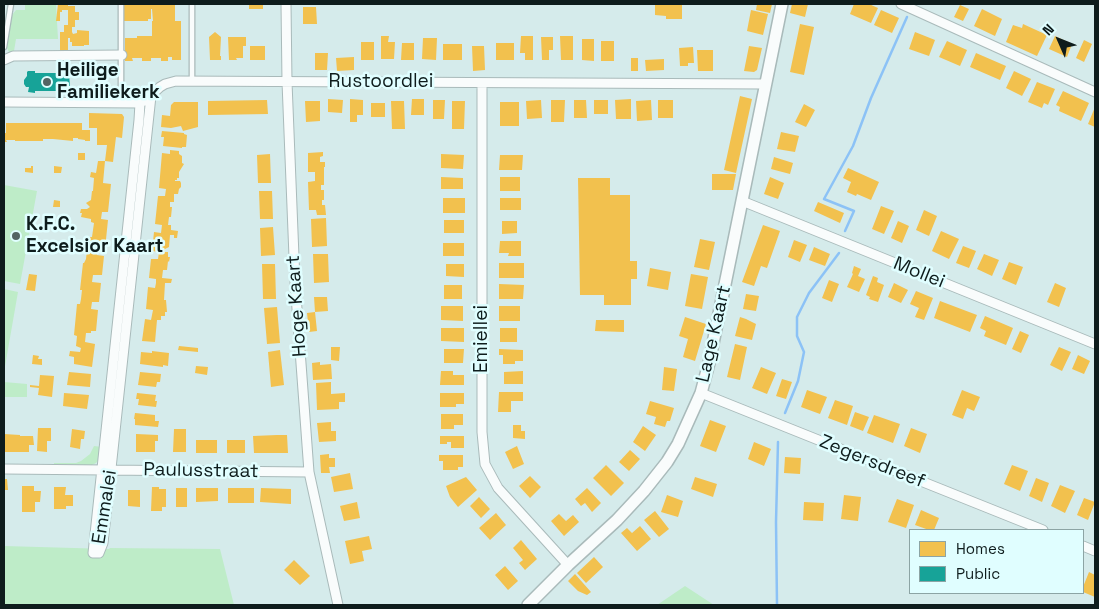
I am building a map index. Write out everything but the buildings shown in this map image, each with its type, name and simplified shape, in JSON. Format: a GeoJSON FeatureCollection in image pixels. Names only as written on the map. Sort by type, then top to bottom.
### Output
{"type":"FeatureCollection","features":[{"type":"Feature","properties":{"kind":"street","name":"Hoge Kaart"},"geometry":{"type":"LineString","coordinates":[[286,4],[287,82],[295,282],[309,472],[338,605]]}},
{"type":"Feature","properties":{"kind":"street","name":"Lage Kaart"},"geometry":{"type":"LineString","coordinates":[[528,605],[617,520],[644,491],[667,462],[678,444],[701,393],[782,4]]}},
{"type":"Feature","properties":{"kind":"street"},"geometry":{"type":"LineString","coordinates":[[901,4],[1095,92]]}},
{"type":"Feature","properties":{"kind":"street"},"geometry":{"type":"LineString","coordinates":[[4,60],[13,56],[122,55]]}},
{"type":"Feature","properties":{"kind":"street","name":"Rustoordlei"},"geometry":{"type":"LineString","coordinates":[[140,103],[165,84],[176,82],[765,84]]}},
{"type":"Feature","properties":{"kind":"street","name":"Emiellei"},"geometry":{"type":"LineString","coordinates":[[482,82],[482,432],[485,464],[498,488],[568,565]]}},
{"type":"Feature","properties":{"kind":"street","name":"Emmalei"},"geometry":{"type":"LineString","coordinates":[[140,103],[107,470],[103,543],[99,553],[93,553],[107,470],[151,96]]}},
{"type":"Feature","properties":{"kind":"street"},"geometry":{"type":"LineString","coordinates":[[4,102],[140,103]]}},
{"type":"Feature","properties":{"kind":"street","name":"Mollei"},"geometry":{"type":"LineString","coordinates":[[742,201],[1095,344]]}},
{"type":"Feature","properties":{"kind":"street","name":"Zegersdreef"},"geometry":{"type":"LineString","coordinates":[[701,393],[1041,529]]}},
{"type":"Feature","properties":{"kind":"street","name":"Paulusstraat"},"geometry":{"type":"LineString","coordinates":[[4,469],[309,472]]}},
{"type":"Feature","properties":{"kind":"lane"},"geometry":{"type":"LineString","coordinates":[[4,47],[11,4]]}},
{"type":"Feature","properties":{"kind":"lane"},"geometry":{"type":"LineString","coordinates":[[121,4],[121,103]]}},
{"type":"Feature","properties":{"kind":"lane"},"geometry":{"type":"LineString","coordinates":[[192,4],[192,82]]}},
{"type":"Feature","properties":{"kind":"green space"},"geometry":{"type":"Polygon","coordinates":[[[25,4],[56,4],[58,39],[16,39],[14,51],[9,52],[7,48],[12,15],[16,10],[25,10],[25,4]]]}},
{"type":"Feature","properties":{"kind":"green space","name":"K.F.C. Excelsior Kaart"},"geometry":{"type":"Polygon","coordinates":[[[4,185],[37,191],[20,284],[4,281],[4,185]]]}},
{"type":"Feature","properties":{"kind":"green space"},"geometry":{"type":"Polygon","coordinates":[[[4,289],[18,292],[4,372],[4,289]]]}},
{"type":"Feature","properties":{"kind":"green space"},"geometry":{"type":"Polygon","coordinates":[[[4,382],[27,384],[27,397],[4,397],[4,382]]]}},
{"type":"Feature","properties":{"kind":"green space"},"geometry":{"type":"Polygon","coordinates":[[[94,446],[102,447],[100,458],[92,465],[54,465],[54,463],[76,463],[81,461],[90,454],[94,446]]]}},
{"type":"Feature","properties":{"kind":"green space"},"geometry":{"type":"Polygon","coordinates":[[[4,546],[109,549],[220,549],[234,605],[4,605],[4,546]]]}},
{"type":"Feature","properties":{"kind":"green space"},"geometry":{"type":"Polygon","coordinates":[[[685,586],[714,605],[657,605],[685,586]]]}},
{"type":"Feature","properties":{"kind":"waterway"},"geometry":{"type":"LineString","coordinates":[[845,231],[854,211],[824,199],[853,146],[871,98],[907,17]]}},
{"type":"Feature","properties":{"kind":"waterway"},"geometry":{"type":"LineString","coordinates":[[785,413],[798,381],[804,352],[797,336],[797,317],[809,293],[839,253]]}},
{"type":"Feature","properties":{"kind":"waterway"},"geometry":{"type":"LineString","coordinates":[[777,605],[776,522],[778,442]]}},
{"type":"Feature","properties":{"kind":"place","name":"Heilige Familiekerk"},"geometry":{"type":"Point","coordinates":[47,82]}},
{"type":"Feature","properties":{"kind":"place","name":"K.F.C. Excelsior Kaart"},"geometry":{"type":"Point","coordinates":[16,236]}}]}
